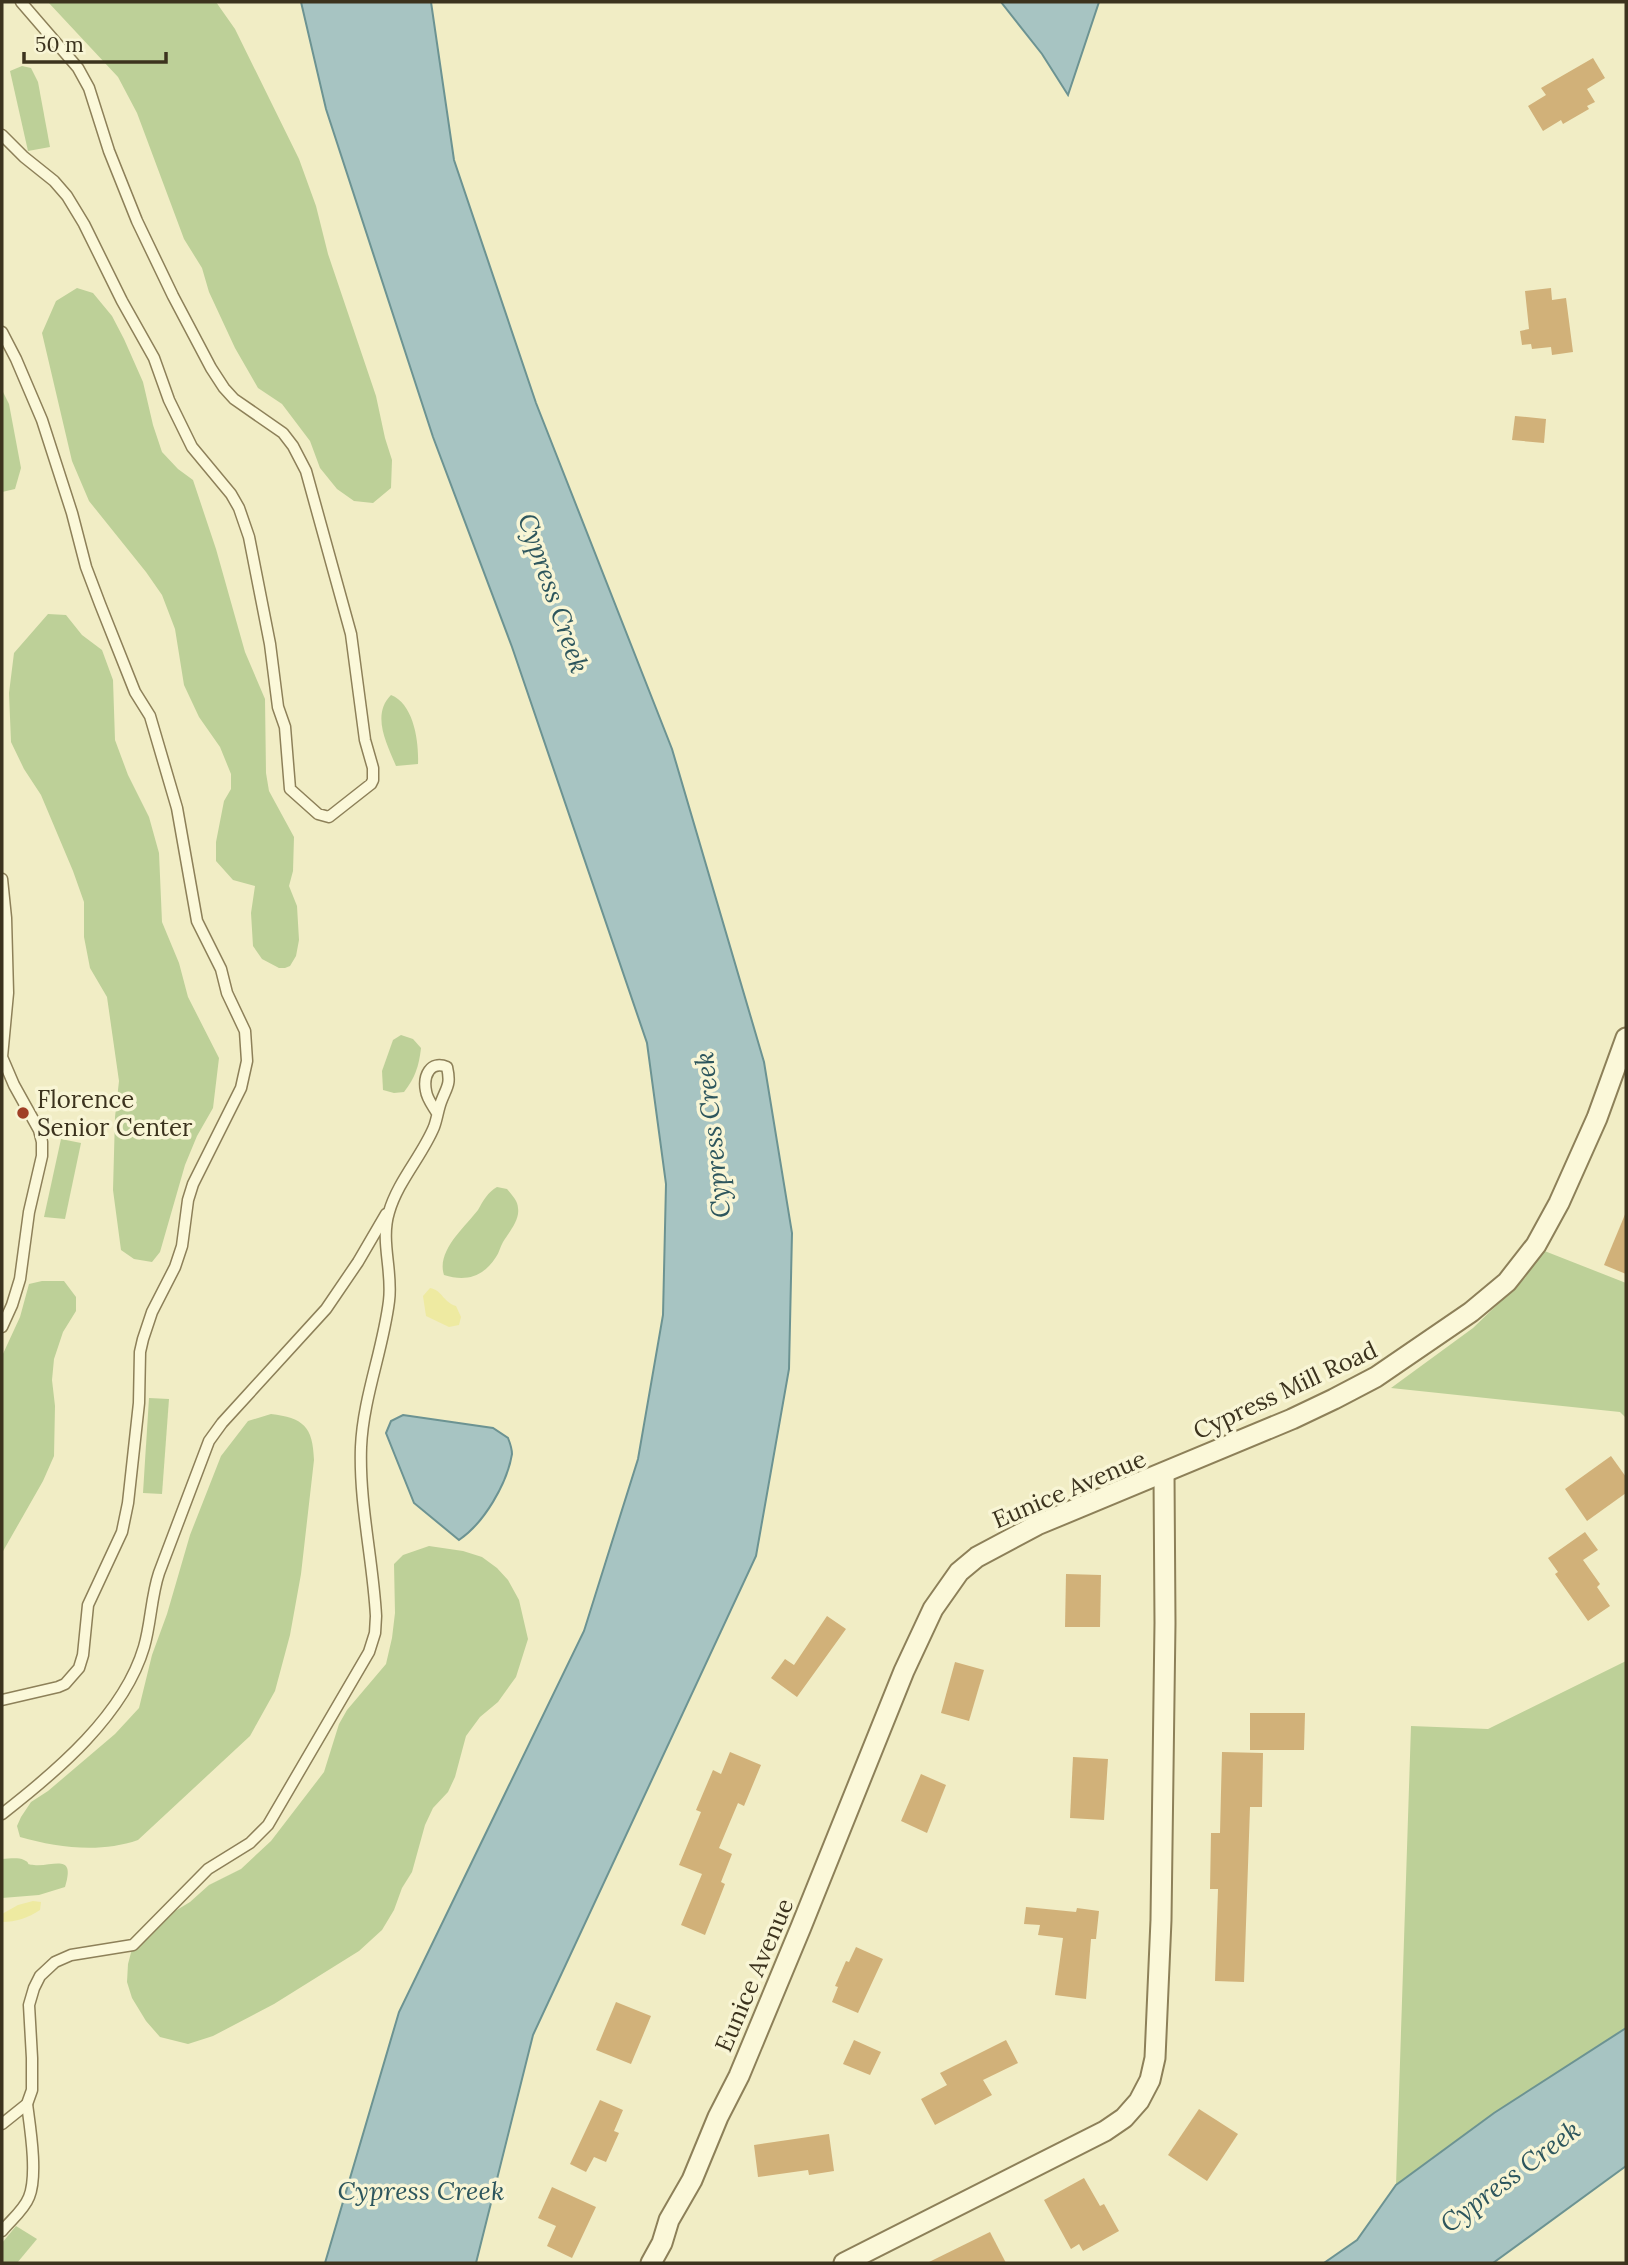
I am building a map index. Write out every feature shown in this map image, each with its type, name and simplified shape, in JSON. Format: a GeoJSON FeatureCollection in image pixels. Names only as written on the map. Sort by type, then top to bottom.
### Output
{"type":"FeatureCollection","features":[{"type":"Feature","properties":{"kind":"street","name":"Cypress Mill Road"},"geometry":{"type":"LineString","coordinates":[[1164,1473],[1292,1419],[1376,1377],[1471,1312],[1507,1282],[1536,1245],[1559,1203],[1597,1118],[1626,1038]]}},
{"type":"Feature","properties":{"kind":"street","name":"Eunice Avenue"},"geometry":{"type":"LineString","coordinates":[[651,2263],[739,2076],[802,1927],[891,1703],[933,1609],[959,1572],[977,1557],[1037,1525],[1164,1473],[1161,1920],[1155,2057],[1150,2080],[1139,2101],[1124,2118],[1105,2131],[844,2263]]}},
{"type":"Feature","properties":{"kind":"lane"},"geometry":{"type":"LineString","coordinates":[[2,135],[67,196],[154,358],[169,400],[192,447],[232,494],[239,508],[249,537],[270,644],[278,707],[285,727],[290,789],[318,814],[329,817],[370,784],[373,780],[373,768],[365,740],[351,634],[306,471],[283,433],[244,408],[224,388],[211,368],[137,221],[108,151],[89,88],[78,68],[20,2]]}},
{"type":"Feature","properties":{"kind":"lane"},"geometry":{"type":"LineString","coordinates":[[2,332],[42,420],[72,513],[86,568],[135,692],[150,716],[177,808],[197,921],[245,1031],[247,1061],[236,1101],[193,1184],[176,1267],[152,1312],[143,1339],[128,1503],[122,1532],[88,1605],[83,1655],[79,1668],[65,1684],[2,1700]]}},
{"type":"Feature","properties":{"kind":"lane"},"geometry":{"type":"LineString","coordinates":[[2,879],[8,993],[2,1057],[39,1130],[42,1142],[42,1156],[29,1212],[20,1279],[2,1327]]}},
{"type":"Feature","properties":{"kind":"lane"},"geometry":{"type":"LineString","coordinates":[[2,1814],[70,1755],[125,1692],[144,1647],[157,1580],[209,1441],[222,1423],[326,1309],[390,1208],[433,1128],[438,1113]]}},
{"type":"Feature","properties":{"kind":"lane"},"geometry":{"type":"LineString","coordinates":[[2,2231],[24,2206],[32,2186],[32,2141],[27,2104],[32,2090],[33,2058],[29,2006],[40,1976],[55,1962],[71,1955],[133,1945],[208,1869],[256,1837],[268,1825],[369,1652],[375,1633],[376,1616],[362,1491],[361,1444],[370,1388],[390,1299],[386,1230],[390,1208]]}},
{"type":"Feature","properties":{"kind":"lane"},"geometry":{"type":"LineString","coordinates":[[2,2124],[27,2104]]}},
{"type":"Feature","properties":{"kind":"green space"},"geometry":{"type":"Polygon","coordinates":[[[48,2],[216,2],[235,29],[299,159],[376,396],[392,460],[391,488],[373,503],[354,501],[337,489],[320,468],[310,441],[282,404],[258,388],[235,348],[209,292],[202,268],[184,239],[137,113],[118,77],[48,2]]]}},
{"type":"Feature","properties":{"kind":"green space"},"geometry":{"type":"Polygon","coordinates":[[[22,66],[31,68],[38,82],[50,147],[28,151],[10,71],[22,66]]]}},
{"type":"Feature","properties":{"kind":"green space"},"geometry":{"type":"Polygon","coordinates":[[[77,288],[93,293],[112,316],[143,382],[162,452],[193,480],[245,652],[265,699],[266,773],[269,791],[294,837],[293,871],[289,886],[297,906],[299,940],[296,956],[290,966],[285,968],[279,968],[262,959],[253,946],[251,913],[255,886],[233,880],[216,861],[216,842],[224,801],[231,789],[231,774],[220,747],[199,717],[184,685],[175,629],[162,595],[89,501],[72,461],[42,333],[56,301],[77,288]]]}},
{"type":"Feature","properties":{"kind":"green space"},"geometry":{"type":"Polygon","coordinates":[[[2,390],[9,404],[21,468],[15,489],[2,492],[2,390]]]}},
{"type":"Feature","properties":{"kind":"green space"},"geometry":{"type":"Polygon","coordinates":[[[48,614],[66,615],[82,635],[102,650],[113,680],[115,740],[128,775],[149,817],[159,853],[162,922],[179,963],[188,997],[219,1058],[213,1108],[185,1165],[160,1252],[152,1262],[134,1259],[121,1250],[113,1190],[119,1081],[107,997],[90,968],[84,937],[84,902],[41,795],[11,742],[9,693],[14,653],[48,614]]]}},
{"type":"Feature","properties":{"kind":"green space"},"geometry":{"type":"Polygon","coordinates":[[[391,695],[405,706],[414,725],[418,764],[396,766],[381,720],[385,703],[391,695]]]}},
{"type":"Feature","properties":{"kind":"green space"},"geometry":{"type":"Polygon","coordinates":[[[401,1035],[413,1039],[421,1048],[418,1066],[411,1082],[404,1092],[394,1093],[383,1090],[382,1071],[393,1040],[401,1035]]]}},
{"type":"Feature","properties":{"kind":"green space"},"geometry":{"type":"Polygon","coordinates":[[[61,1139],[81,1143],[65,1219],[44,1217],[61,1139]]]}},
{"type":"Feature","properties":{"kind":"green space"},"geometry":{"type":"Polygon","coordinates":[[[497,1187],[507,1189],[517,1203],[518,1212],[516,1221],[497,1255],[491,1264],[473,1276],[460,1278],[444,1275],[444,1257],[448,1248],[486,1197],[497,1187]]]}},
{"type":"Feature","properties":{"kind":"green space"},"geometry":{"type":"Polygon","coordinates":[[[1542,1250],[1626,1283],[1626,1418],[1620,1412],[1391,1388],[1473,1328],[1525,1278],[1542,1250]]]}},
{"type":"Feature","properties":{"kind":"green space"},"geometry":{"type":"Polygon","coordinates":[[[64,1281],[76,1297],[76,1311],[63,1332],[54,1359],[54,1456],[43,1481],[2,1553],[2,1356],[20,1317],[29,1284],[64,1281]]]}},
{"type":"Feature","properties":{"kind":"green space"},"geometry":{"type":"Polygon","coordinates":[[[149,1398],[169,1399],[162,1494],[143,1493],[149,1398]]]}},
{"type":"Feature","properties":{"kind":"green space"},"geometry":{"type":"Polygon","coordinates":[[[271,1414],[291,1418],[304,1426],[311,1439],[314,1460],[301,1574],[290,1635],[275,1691],[250,1736],[138,1840],[109,1847],[79,1848],[20,1837],[17,1826],[31,1802],[48,1791],[115,1734],[139,1708],[152,1655],[190,1535],[221,1456],[248,1421],[271,1414]]]}},
{"type":"Feature","properties":{"kind":"green space"},"geometry":{"type":"Polygon","coordinates":[[[429,1546],[482,1557],[497,1568],[508,1580],[519,1600],[528,1639],[516,1677],[498,1702],[480,1717],[466,1736],[455,1777],[448,1792],[433,1808],[425,1825],[412,1872],[402,1888],[394,1910],[382,1930],[359,1951],[274,2004],[213,2036],[188,2044],[160,2037],[132,1998],[127,1982],[133,1945],[157,1922],[190,1902],[209,1885],[241,1869],[271,1841],[324,1772],[339,1724],[347,1710],[386,1664],[395,1613],[394,1564],[403,1555],[429,1546]]]}},
{"type":"Feature","properties":{"kind":"green space"},"geometry":{"type":"Polygon","coordinates":[[[1626,1661],[1626,2028],[1494,2113],[1396,2185],[1411,1726],[1488,1729],[1626,1661]]]}},
{"type":"Feature","properties":{"kind":"green space"},"geometry":{"type":"Polygon","coordinates":[[[2,1859],[19,1859],[34,1865],[65,1865],[68,1876],[65,1887],[39,1895],[2,1898],[2,1859]]]}},
{"type":"Feature","properties":{"kind":"green space"},"geometry":{"type":"Polygon","coordinates":[[[16,2226],[37,2239],[17,2263],[2,2263],[2,2243],[16,2226]]]}},
{"type":"Feature","properties":{"kind":"sand"},"geometry":{"type":"Polygon","coordinates":[[[430,1288],[456,1306],[461,1317],[459,1325],[449,1327],[426,1316],[423,1296],[430,1288]]]}},
{"type":"Feature","properties":{"kind":"sand"},"geometry":{"type":"Polygon","coordinates":[[[41,1902],[40,1910],[22,1919],[2,1922],[2,1914],[18,1905],[41,1902]]]}},
{"type":"Feature","properties":{"kind":"water","name":"Cypress Creek"},"geometry":{"type":"Polygon","coordinates":[[[301,2],[431,2],[454,160],[536,403],[672,749],[764,1062],[792,1233],[789,1369],[756,1556],[533,2035],[476,2263],[325,2263],[399,2012],[584,1631],[638,1459],[663,1315],[666,1184],[647,1043],[512,647],[433,437],[326,109],[301,2]]]}},
{"type":"Feature","properties":{"kind":"water"},"geometry":{"type":"Polygon","coordinates":[[[1001,2],[1099,2],[1068,95],[1042,54],[1001,2]]]}},
{"type":"Feature","properties":{"kind":"water"},"geometry":{"type":"Polygon","coordinates":[[[403,1415],[493,1428],[508,1438],[512,1454],[500,1490],[477,1524],[459,1540],[414,1503],[386,1433],[391,1421],[403,1415]]]}},
{"type":"Feature","properties":{"kind":"water","name":"Cypress Creek"},"geometry":{"type":"Polygon","coordinates":[[[1626,2028],[1626,2166],[1493,2263],[1324,2263],[1357,2240],[1396,2185],[1494,2113],[1626,2028]]]}},
{"type":"Feature","properties":{"kind":"building"},"geometry":{"type":"Polygon","coordinates":[[[1593,58],[1605,78],[1587,89],[1595,102],[1587,106],[1589,109],[1563,124],[1561,120],[1543,131],[1528,106],[1546,95],[1541,88],[1593,58]]]}},
{"type":"Feature","properties":{"kind":"building"},"geometry":{"type":"Polygon","coordinates":[[[1551,288],[1552,300],[1566,298],[1573,352],[1552,355],[1551,347],[1532,349],[1531,344],[1522,345],[1520,331],[1529,329],[1525,291],[1551,288]]]}},
{"type":"Feature","properties":{"kind":"building"},"geometry":{"type":"Polygon","coordinates":[[[1515,416],[1546,419],[1544,443],[1512,440],[1515,416]]]}},
{"type":"Feature","properties":{"kind":"building"},"geometry":{"type":"Polygon","coordinates":[[[1626,1212],[1626,1274],[1604,1265],[1626,1212]]]}},
{"type":"Feature","properties":{"kind":"building"},"geometry":{"type":"Polygon","coordinates":[[[1611,1456],[1626,1477],[1626,1493],[1587,1521],[1565,1489],[1611,1456]]]}},
{"type":"Feature","properties":{"kind":"building"},"geometry":{"type":"Polygon","coordinates":[[[1585,1532],[1598,1550],[1583,1560],[1600,1584],[1597,1587],[1610,1606],[1588,1621],[1555,1574],[1558,1572],[1548,1558],[1585,1532]]]}},
{"type":"Feature","properties":{"kind":"building"},"geometry":{"type":"Polygon","coordinates":[[[1066,1574],[1101,1575],[1100,1627],[1065,1627],[1066,1574]]]}},
{"type":"Feature","properties":{"kind":"building"},"geometry":{"type":"Polygon","coordinates":[[[827,1616],[846,1629],[797,1697],[771,1678],[785,1659],[794,1665],[827,1616]]]}},
{"type":"Feature","properties":{"kind":"building"},"geometry":{"type":"Polygon","coordinates":[[[955,1662],[984,1670],[969,1721],[941,1713],[955,1662]]]}},
{"type":"Feature","properties":{"kind":"building"},"geometry":{"type":"Polygon","coordinates":[[[1250,1713],[1305,1713],[1304,1750],[1250,1750],[1250,1713]]]}},
{"type":"Feature","properties":{"kind":"building"},"geometry":{"type":"Polygon","coordinates":[[[730,1752],[761,1765],[744,1806],[738,1803],[719,1848],[732,1854],[721,1882],[725,1884],[705,1935],[681,1925],[702,1874],[679,1865],[701,1812],[696,1810],[713,1770],[721,1774],[730,1752]]]}},
{"type":"Feature","properties":{"kind":"building"},"geometry":{"type":"Polygon","coordinates":[[[1222,1752],[1263,1753],[1262,1807],[1250,1807],[1244,1982],[1215,1981],[1218,1889],[1210,1889],[1211,1833],[1220,1833],[1222,1752]]]}},
{"type":"Feature","properties":{"kind":"building"},"geometry":{"type":"Polygon","coordinates":[[[1073,1757],[1108,1759],[1104,1820],[1070,1818],[1073,1757]]]}},
{"type":"Feature","properties":{"kind":"building"},"geometry":{"type":"Polygon","coordinates":[[[921,1774],[946,1785],[927,1833],[901,1821],[921,1774]]]}},
{"type":"Feature","properties":{"kind":"building"},"geometry":{"type":"Polygon","coordinates":[[[1026,1907],[1076,1912],[1077,1908],[1099,1911],[1096,1939],[1091,1939],[1086,1999],[1055,1995],[1063,1938],[1038,1935],[1040,1925],[1024,1924],[1026,1907]]]}},
{"type":"Feature","properties":{"kind":"building"},"geometry":{"type":"Polygon","coordinates":[[[856,1947],[883,1959],[858,2013],[832,2002],[838,1987],[835,1986],[846,1961],[849,1962],[856,1947]]]}},
{"type":"Feature","properties":{"kind":"building"},"geometry":{"type":"Polygon","coordinates":[[[616,2002],[651,2016],[631,2064],[596,2050],[616,2002]]]}},
{"type":"Feature","properties":{"kind":"building"},"geometry":{"type":"Polygon","coordinates":[[[854,2040],[881,2052],[870,2075],[843,2064],[854,2040]]]}},
{"type":"Feature","properties":{"kind":"building"},"geometry":{"type":"Polygon","coordinates":[[[1006,2040],[1018,2063],[983,2080],[992,2095],[935,2125],[921,2099],[947,2085],[940,2073],[1006,2040]]]}},
{"type":"Feature","properties":{"kind":"building"},"geometry":{"type":"Polygon","coordinates":[[[600,2100],[623,2110],[614,2131],[619,2133],[606,2162],[594,2157],[586,2172],[570,2164],[600,2100]]]}},
{"type":"Feature","properties":{"kind":"building"},"geometry":{"type":"Polygon","coordinates":[[[1199,2109],[1238,2134],[1207,2181],[1168,2155],[1199,2109]]]}},
{"type":"Feature","properties":{"kind":"building"},"geometry":{"type":"Polygon","coordinates":[[[829,2134],[834,2171],[809,2175],[808,2170],[758,2177],[754,2145],[829,2134]]]}},
{"type":"Feature","properties":{"kind":"building"},"geometry":{"type":"Polygon","coordinates":[[[1084,2178],[1100,2206],[1104,2204],[1119,2231],[1083,2251],[1079,2244],[1071,2249],[1044,2200],[1084,2178]]]}},
{"type":"Feature","properties":{"kind":"building"},"geometry":{"type":"Polygon","coordinates":[[[552,2187],[596,2207],[572,2258],[547,2246],[556,2226],[538,2218],[552,2187]]]}},
{"type":"Feature","properties":{"kind":"building"},"geometry":{"type":"Polygon","coordinates":[[[990,2232],[1006,2263],[927,2263],[990,2232]]]}},
{"type":"Feature","properties":{"kind":"place","name":"Florence Senior Center"},"geometry":{"type":"Point","coordinates":[23,1113]}}]}
